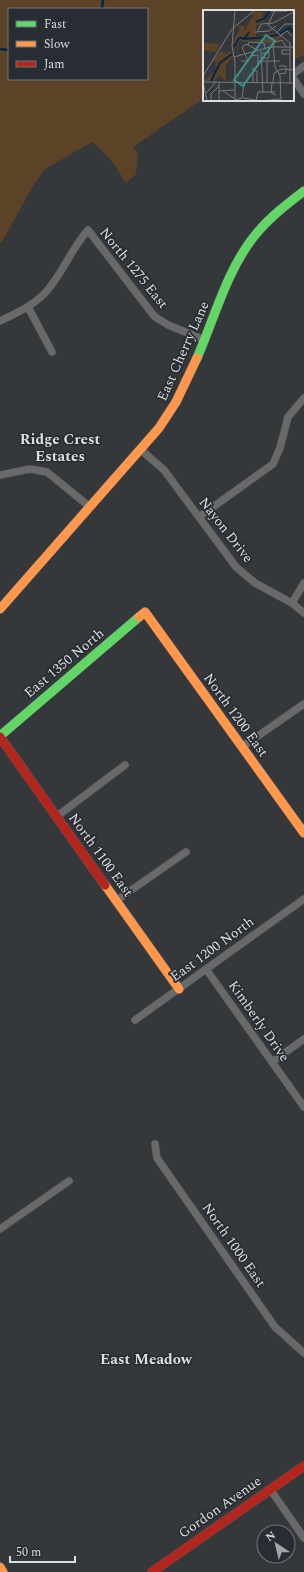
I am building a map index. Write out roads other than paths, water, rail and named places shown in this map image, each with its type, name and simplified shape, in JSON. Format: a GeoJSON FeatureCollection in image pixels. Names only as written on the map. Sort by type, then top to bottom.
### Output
{"type":"FeatureCollection","features":[{"type":"Feature","properties":{"kind":"street"},"geometry":{"type":"LineString","coordinates":[[294,73],[304,66]]}},
{"type":"Feature","properties":{"kind":"street"},"geometry":{"type":"LineString","coordinates":[[294,79],[304,94]]}},
{"type":"Feature","properties":{"kind":"street","name":"East Cherry Lane"},"geometry":{"type":"LineString","coordinates":[[0,609],[159,428],[173,408],[188,380],[229,279],[243,253],[258,232],[274,214],[304,191]]}},
{"type":"Feature","properties":{"kind":"street","name":"North 1275 East"},"geometry":{"type":"LineString","coordinates":[[28,307],[44,294],[56,279],[80,238],[88,230],[154,316],[168,325],[205,340]]}},
{"type":"Feature","properties":{"kind":"street"},"geometry":{"type":"LineString","coordinates":[[0,322],[28,307],[52,352]]}},
{"type":"Feature","properties":{"kind":"street"},"geometry":{"type":"LineString","coordinates":[[198,517],[273,464],[280,448],[288,417],[304,398]]}},
{"type":"Feature","properties":{"kind":"street","name":"Nayon Drive"},"geometry":{"type":"LineString","coordinates":[[140,449],[164,470],[236,567],[255,583],[292,603],[304,613]]}},
{"type":"Feature","properties":{"kind":"street"},"geometry":{"type":"LineString","coordinates":[[0,476],[30,469],[47,472],[90,507]]}},
{"type":"Feature","properties":{"kind":"street"},"geometry":{"type":"LineString","coordinates":[[292,603],[304,583]]}},
{"type":"Feature","properties":{"kind":"street","name":"East 1350 North"},"geometry":{"type":"LineString","coordinates":[[0,737],[145,612]]}},
{"type":"Feature","properties":{"kind":"street","name":"North 1200 East"},"geometry":{"type":"LineString","coordinates":[[145,612],[304,834]]}},
{"type":"Feature","properties":{"kind":"street"},"geometry":{"type":"LineString","coordinates":[[242,747],[304,704]]}},
{"type":"Feature","properties":{"kind":"street","name":"North 1100 East"},"geometry":{"type":"LineString","coordinates":[[0,737],[179,989]]}},
{"type":"Feature","properties":{"kind":"street"},"geometry":{"type":"LineString","coordinates":[[56,817],[126,765]]}},
{"type":"Feature","properties":{"kind":"street"},"geometry":{"type":"LineString","coordinates":[[117,900],[186,852]]}},
{"type":"Feature","properties":{"kind":"street","name":"East 1200 North"},"geometry":{"type":"LineString","coordinates":[[135,1020],[304,899]]}},
{"type":"Feature","properties":{"kind":"street","name":"Kimberly Drive"},"geometry":{"type":"LineString","coordinates":[[206,969],[304,1107]]}},
{"type":"Feature","properties":{"kind":"street"},"geometry":{"type":"LineString","coordinates":[[272,1062],[304,1039]]}},
{"type":"Feature","properties":{"kind":"street","name":"North 1000 East"},"geometry":{"type":"LineString","coordinates":[[155,1144],[157,1158],[275,1327],[304,1353]]}},
{"type":"Feature","properties":{"kind":"street"},"geometry":{"type":"LineString","coordinates":[[0,1229],[69,1181]]}},
{"type":"Feature","properties":{"kind":"street","name":"Gordon Avenue"},"geometry":{"type":"LineString","coordinates":[[152,1572],[304,1466]]}},
{"type":"Feature","properties":{"kind":"street"},"geometry":{"type":"LineString","coordinates":[[270,1489],[304,1538]]}},
{"type":"Feature","properties":{"kind":"street"},"geometry":{"type":"LineString","coordinates":[[0,1567],[3,1572]]}},
{"type":"Feature","properties":{"kind":"waterway"},"geometry":{"type":"LineString","coordinates":[[102,8],[103,0]]}},
{"type":"Feature","properties":{"kind":"waterway"},"geometry":{"type":"LineString","coordinates":[[0,49],[8,50]]}},
{"type":"Feature","properties":{"kind":"district","name":"Ridge Crest Estates"},"geometry":{"type":"Point","coordinates":[60,448]}},
{"type":"Feature","properties":{"kind":"district","name":"East Meadow"},"geometry":{"type":"Point","coordinates":[146,1359]}}]}
